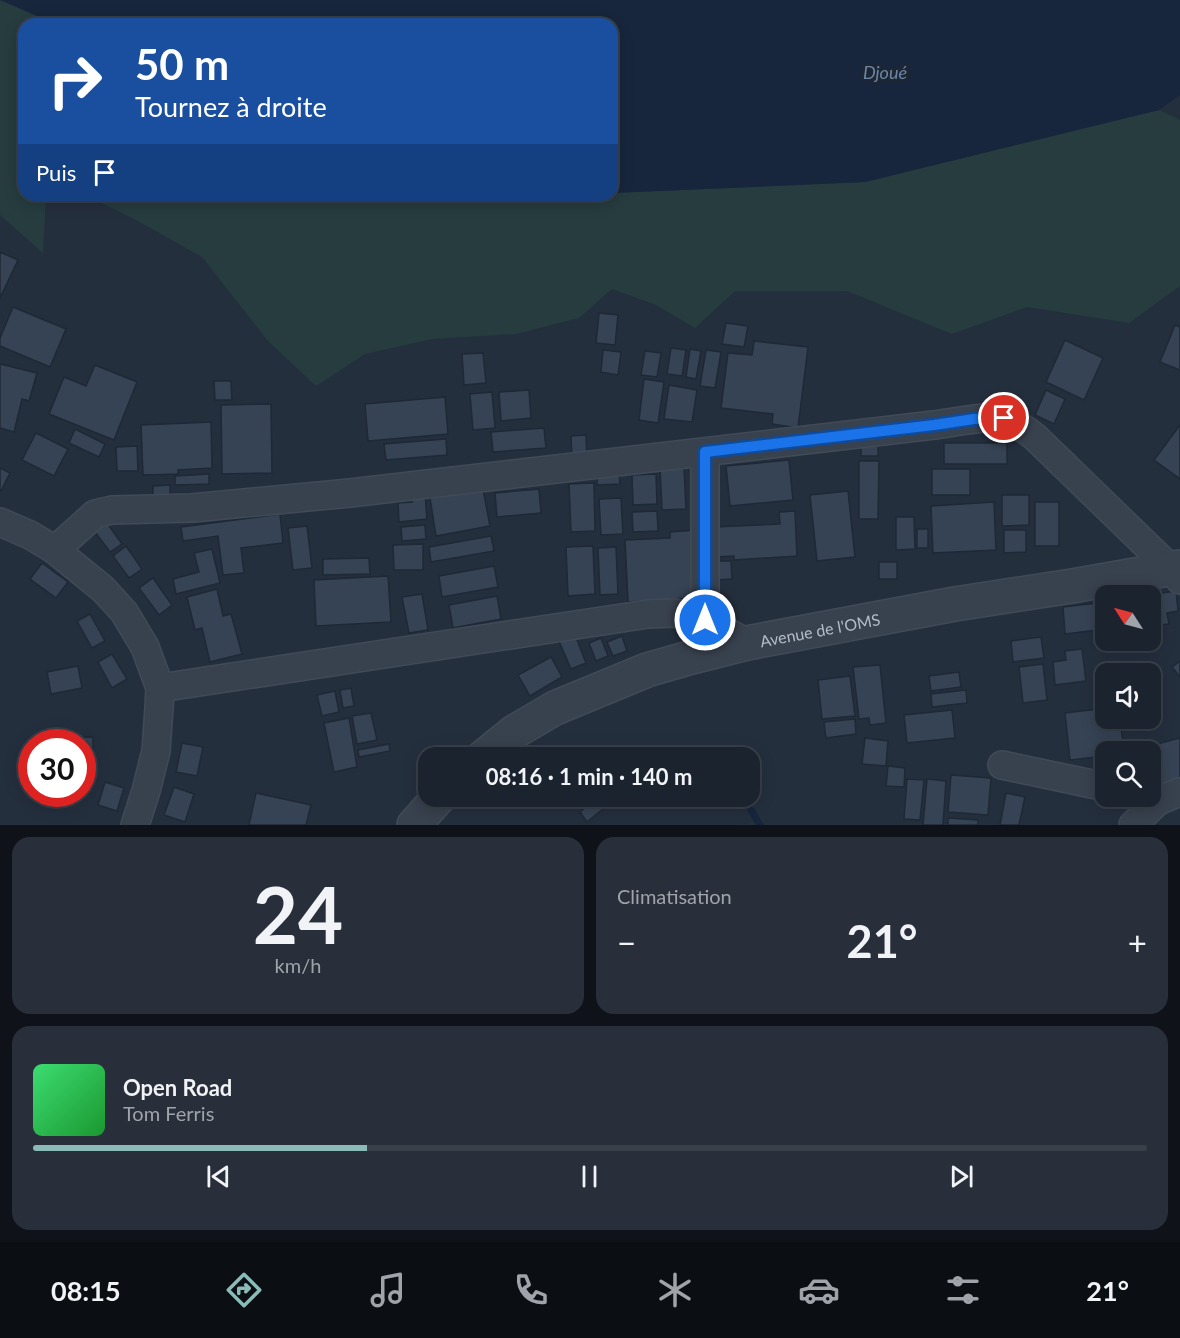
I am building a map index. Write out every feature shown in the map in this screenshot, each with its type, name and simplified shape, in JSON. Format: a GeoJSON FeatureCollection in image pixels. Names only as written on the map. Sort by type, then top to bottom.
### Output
{"type":"FeatureCollection","features":[{"type":"Feature","properties":{"kind":"street"},"geometry":{"type":"LineString","coordinates":[[55,550],[95,514],[112,510],[192,508],[350,493],[974,419],[1004,418],[1022,426],[1035,437],[1177,572]]}},
{"type":"Feature","properties":{"kind":"street"},"geometry":{"type":"LineString","coordinates":[[705,452],[705,620]]}},
{"type":"Feature","properties":{"kind":"street"},"geometry":{"type":"LineString","coordinates":[[0,522],[30,535],[55,550],[103,589],[124,612],[145,647],[160,688],[156,751],[135,825]]}},
{"type":"Feature","properties":{"kind":"street","name":"Avenue de l'OMS"},"geometry":{"type":"LineString","coordinates":[[496,747],[514,732],[555,708],[647,670],[692,657],[747,643],[955,604],[1177,572]]}},
{"type":"Feature","properties":{"kind":"street"},"geometry":{"type":"LineString","coordinates":[[160,688],[648,614],[674,613],[705,620],[747,643]]}},
{"type":"Feature","properties":{"kind":"street"},"geometry":{"type":"LineString","coordinates":[[1002,765],[1095,785]]}},
{"type":"Feature","properties":{"kind":"street"},"geometry":{"type":"LineString","coordinates":[[1133,825],[1150,807]]}},
{"type":"Feature","properties":{"kind":"green space"},"geometry":{"type":"Polygon","coordinates":[[[0,0],[38,18],[18,18],[18,201],[46,201],[43,253],[0,215],[0,0]]]}},
{"type":"Feature","properties":{"kind":"green space"},"geometry":{"type":"Polygon","coordinates":[[[1159,110],[1180,120],[1180,286],[1129,323],[1027,307],[952,334],[847,291],[735,291],[695,328],[656,305],[612,289],[579,318],[516,334],[432,339],[365,354],[316,386],[268,341],[202,257],[97,201],[618,201],[618,193],[865,182],[1159,110]]]}},
{"type":"Feature","properties":{"kind":"water","name":"Djoué"},"geometry":{"type":"Polygon","coordinates":[[[0,0],[1180,0],[1180,95],[1159,110],[865,182],[618,193],[618,18],[38,18],[0,0]]]}},
{"type":"Feature","properties":{"kind":"building"},"geometry":{"type":"Polygon","coordinates":[[[0,252],[18,260],[0,298],[0,252]]]}},
{"type":"Feature","properties":{"kind":"building"},"geometry":{"type":"Polygon","coordinates":[[[13,307],[66,329],[50,367],[0,346],[0,338],[13,307]]]}},
{"type":"Feature","properties":{"kind":"building"},"geometry":{"type":"Polygon","coordinates":[[[599,313],[618,315],[615,345],[596,343],[599,313]]]}},
{"type":"Feature","properties":{"kind":"building"},"geometry":{"type":"Polygon","coordinates":[[[726,323],[748,326],[744,347],[722,344],[726,323]]]}},
{"type":"Feature","properties":{"kind":"building"},"geometry":{"type":"Polygon","coordinates":[[[1175,325],[1180,327],[1180,370],[1160,362],[1175,325]]]}},
{"type":"Feature","properties":{"kind":"building"},"geometry":{"type":"Polygon","coordinates":[[[1065,340],[1103,358],[1084,400],[1046,382],[1065,340]]]}},
{"type":"Feature","properties":{"kind":"building"},"geometry":{"type":"Polygon","coordinates":[[[754,341],[808,347],[798,428],[772,424],[773,414],[721,408],[728,353],[752,355],[754,341]]]}},
{"type":"Feature","properties":{"kind":"building"},"geometry":{"type":"Polygon","coordinates":[[[671,348],[686,350],[682,376],[667,374],[671,348]]]}},
{"type":"Feature","properties":{"kind":"building"},"geometry":{"type":"Polygon","coordinates":[[[690,349],[701,351],[696,379],[686,377],[690,349]]]}},
{"type":"Feature","properties":{"kind":"building"},"geometry":{"type":"Polygon","coordinates":[[[603,350],[621,352],[618,375],[601,372],[603,350]]]}},
{"type":"Feature","properties":{"kind":"building"},"geometry":{"type":"Polygon","coordinates":[[[706,350],[721,352],[715,388],[700,386],[706,350]]]}},
{"type":"Feature","properties":{"kind":"building"},"geometry":{"type":"Polygon","coordinates":[[[645,351],[661,353],[657,377],[641,375],[645,351]]]}},
{"type":"Feature","properties":{"kind":"building"},"geometry":{"type":"Polygon","coordinates":[[[483,353],[486,383],[464,385],[462,354],[483,353]]]}},
{"type":"Feature","properties":{"kind":"building"},"geometry":{"type":"Polygon","coordinates":[[[0,364],[37,373],[29,401],[22,399],[14,432],[0,428],[0,364]]]}},
{"type":"Feature","properties":{"kind":"building"},"geometry":{"type":"Polygon","coordinates":[[[95,365],[137,382],[114,440],[49,414],[64,377],[86,386],[95,365]]]}},
{"type":"Feature","properties":{"kind":"building"},"geometry":{"type":"Polygon","coordinates":[[[644,379],[664,382],[658,423],[639,420],[644,379]]]}},
{"type":"Feature","properties":{"kind":"building"},"geometry":{"type":"Polygon","coordinates":[[[214,381],[231,381],[232,400],[215,400],[214,381]]]}},
{"type":"Feature","properties":{"kind":"building"},"geometry":{"type":"Polygon","coordinates":[[[669,385],[697,390],[692,422],[664,419],[669,385]]]}},
{"type":"Feature","properties":{"kind":"building"},"geometry":{"type":"Polygon","coordinates":[[[529,390],[531,418],[501,421],[499,392],[529,390]]]}},
{"type":"Feature","properties":{"kind":"building"},"geometry":{"type":"Polygon","coordinates":[[[1046,390],[1065,399],[1054,424],[1035,415],[1046,390]]]}},
{"type":"Feature","properties":{"kind":"building"},"geometry":{"type":"Polygon","coordinates":[[[492,392],[495,428],[473,430],[470,394],[492,392]]]}},
{"type":"Feature","properties":{"kind":"building"},"geometry":{"type":"Polygon","coordinates":[[[445,397],[448,434],[368,441],[365,404],[445,397]]]}},
{"type":"Feature","properties":{"kind":"building"},"geometry":{"type":"Polygon","coordinates":[[[271,404],[272,473],[222,474],[221,405],[271,404]]]}},
{"type":"Feature","properties":{"kind":"building"},"geometry":{"type":"Polygon","coordinates":[[[211,422],[212,468],[178,470],[178,474],[143,475],[141,425],[211,422]]]}},
{"type":"Feature","properties":{"kind":"building"},"geometry":{"type":"Polygon","coordinates":[[[1180,425],[1180,479],[1154,460],[1180,425]]]}},
{"type":"Feature","properties":{"kind":"building"},"geometry":{"type":"Polygon","coordinates":[[[544,428],[546,448],[493,452],[491,432],[544,428]]]}},
{"type":"Feature","properties":{"kind":"building"},"geometry":{"type":"Polygon","coordinates":[[[75,429],[105,444],[99,457],[69,443],[75,429]]]}},
{"type":"Feature","properties":{"kind":"building"},"geometry":{"type":"Polygon","coordinates":[[[36,433],[68,449],[54,476],[22,460],[36,433]]]}},
{"type":"Feature","properties":{"kind":"building"},"geometry":{"type":"Polygon","coordinates":[[[586,435],[587,461],[572,461],[571,436],[586,435]]]}},
{"type":"Feature","properties":{"kind":"building"},"geometry":{"type":"Polygon","coordinates":[[[446,439],[447,455],[386,460],[384,444],[446,439]]]}},
{"type":"Feature","properties":{"kind":"building"},"geometry":{"type":"Polygon","coordinates":[[[944,443],[1007,443],[1007,464],[944,464],[944,443]]]}},
{"type":"Feature","properties":{"kind":"building"},"geometry":{"type":"Polygon","coordinates":[[[861,445],[878,445],[878,456],[861,456],[861,445]]]}},
{"type":"Feature","properties":{"kind":"building"},"geometry":{"type":"Polygon","coordinates":[[[137,446],[138,471],[117,471],[116,447],[137,446]]]}},
{"type":"Feature","properties":{"kind":"building"},"geometry":{"type":"Polygon","coordinates":[[[789,460],[793,500],[730,506],[726,466],[789,460]]]}},
{"type":"Feature","properties":{"kind":"building"},"geometry":{"type":"Polygon","coordinates":[[[859,461],[879,461],[878,519],[859,519],[859,461]]]}},
{"type":"Feature","properties":{"kind":"building"},"geometry":{"type":"Polygon","coordinates":[[[684,467],[686,509],[662,510],[660,468],[684,467]]]}},
{"type":"Feature","properties":{"kind":"building"},"geometry":{"type":"Polygon","coordinates":[[[0,468],[10,473],[1,491],[0,491],[0,468]]]}},
{"type":"Feature","properties":{"kind":"building"},"geometry":{"type":"Polygon","coordinates":[[[932,469],[970,469],[970,495],[932,495],[932,469]]]}},
{"type":"Feature","properties":{"kind":"building"},"geometry":{"type":"Polygon","coordinates":[[[209,474],[209,484],[175,485],[175,476],[209,474]]]}},
{"type":"Feature","properties":{"kind":"building"},"geometry":{"type":"Polygon","coordinates":[[[619,474],[620,484],[597,485],[597,475],[619,474]]]}},
{"type":"Feature","properties":{"kind":"building"},"geometry":{"type":"Polygon","coordinates":[[[656,474],[657,504],[633,505],[632,475],[656,474]]]}},
{"type":"Feature","properties":{"kind":"building"},"geometry":{"type":"Polygon","coordinates":[[[594,483],[595,531],[571,532],[569,484],[594,483]]]}},
{"type":"Feature","properties":{"kind":"building"},"geometry":{"type":"Polygon","coordinates":[[[170,485],[170,500],[153,501],[153,486],[170,485]]]}},
{"type":"Feature","properties":{"kind":"building"},"geometry":{"type":"Polygon","coordinates":[[[483,489],[490,526],[436,536],[430,498],[483,489]]]}},
{"type":"Feature","properties":{"kind":"building"},"geometry":{"type":"Polygon","coordinates":[[[539,489],[541,513],[497,517],[495,493],[539,489]]]}},
{"type":"Feature","properties":{"kind":"building"},"geometry":{"type":"Polygon","coordinates":[[[848,491],[855,557],[817,561],[810,495],[848,491]]]}},
{"type":"Feature","properties":{"kind":"building"},"geometry":{"type":"Polygon","coordinates":[[[425,493],[427,519],[399,522],[398,503],[412,502],[411,494],[425,493]]]}},
{"type":"Feature","properties":{"kind":"building"},"geometry":{"type":"Polygon","coordinates":[[[1002,495],[1029,495],[1029,525],[1002,526],[1002,495]]]}},
{"type":"Feature","properties":{"kind":"building"},"geometry":{"type":"Polygon","coordinates":[[[621,498],[623,534],[601,535],[599,499],[621,498]]]}},
{"type":"Feature","properties":{"kind":"building"},"geometry":{"type":"Polygon","coordinates":[[[994,502],[996,550],[933,553],[931,506],[994,502]]]}},
{"type":"Feature","properties":{"kind":"building"},"geometry":{"type":"Polygon","coordinates":[[[1035,502],[1059,502],[1059,546],[1035,546],[1035,502]]]}},
{"type":"Feature","properties":{"kind":"building"},"geometry":{"type":"Polygon","coordinates":[[[657,511],[658,531],[633,532],[632,512],[657,511]]]}},
{"type":"Feature","properties":{"kind":"building"},"geometry":{"type":"Polygon","coordinates":[[[795,511],[797,556],[734,560],[734,556],[715,557],[714,527],[780,524],[779,512],[795,511]]]}},
{"type":"Feature","properties":{"kind":"building"},"geometry":{"type":"Polygon","coordinates":[[[280,514],[283,543],[241,548],[244,573],[223,575],[218,536],[183,541],[181,527],[280,514]]]}},
{"type":"Feature","properties":{"kind":"building"},"geometry":{"type":"Polygon","coordinates":[[[896,517],[914,517],[915,549],[896,550],[896,517]]]}},
{"type":"Feature","properties":{"kind":"building"},"geometry":{"type":"Polygon","coordinates":[[[107,523],[122,544],[110,552],[95,532],[107,523]]]}},
{"type":"Feature","properties":{"kind":"building"},"geometry":{"type":"Polygon","coordinates":[[[425,525],[426,539],[402,541],[401,527],[425,525]]]}},
{"type":"Feature","properties":{"kind":"building"},"geometry":{"type":"Polygon","coordinates":[[[307,526],[312,568],[293,570],[288,528],[307,526]]]}},
{"type":"Feature","properties":{"kind":"building"},"geometry":{"type":"Polygon","coordinates":[[[917,529],[928,529],[928,548],[917,548],[917,529]]]}},
{"type":"Feature","properties":{"kind":"building"},"geometry":{"type":"Polygon","coordinates":[[[694,530],[697,598],[628,602],[625,540],[670,538],[670,532],[694,530]]]}},
{"type":"Feature","properties":{"kind":"building"},"geometry":{"type":"Polygon","coordinates":[[[1004,530],[1026,530],[1026,552],[1004,553],[1004,530]]]}},
{"type":"Feature","properties":{"kind":"building"},"geometry":{"type":"Polygon","coordinates":[[[491,536],[494,551],[431,562],[429,547],[491,536]]]}},
{"type":"Feature","properties":{"kind":"building"},"geometry":{"type":"Polygon","coordinates":[[[423,544],[423,570],[394,570],[393,545],[423,544]]]}},
{"type":"Feature","properties":{"kind":"building"},"geometry":{"type":"Polygon","coordinates":[[[126,546],[142,569],[129,578],[113,556],[126,546]]]}},
{"type":"Feature","properties":{"kind":"building"},"geometry":{"type":"Polygon","coordinates":[[[593,546],[595,594],[568,596],[566,547],[593,546]]]}},
{"type":"Feature","properties":{"kind":"building"},"geometry":{"type":"Polygon","coordinates":[[[616,547],[618,594],[600,595],[598,548],[616,547]]]}},
{"type":"Feature","properties":{"kind":"building"},"geometry":{"type":"Polygon","coordinates":[[[212,549],[220,583],[176,594],[173,579],[199,572],[194,553],[212,549]]]}},
{"type":"Feature","properties":{"kind":"building"},"geometry":{"type":"Polygon","coordinates":[[[369,558],[370,574],[323,575],[323,559],[369,558]]]}},
{"type":"Feature","properties":{"kind":"building"},"geometry":{"type":"Polygon","coordinates":[[[714,561],[731,561],[732,579],[715,580],[714,561]]]}},
{"type":"Feature","properties":{"kind":"building"},"geometry":{"type":"Polygon","coordinates":[[[879,562],[897,562],[897,579],[879,579],[879,562]]]}},
{"type":"Feature","properties":{"kind":"building"},"geometry":{"type":"Polygon","coordinates":[[[42,563],[68,582],[56,598],[30,579],[42,563]]]}},
{"type":"Feature","properties":{"kind":"building"},"geometry":{"type":"Polygon","coordinates":[[[494,566],[498,587],[442,597],[439,576],[494,566]]]}},
{"type":"Feature","properties":{"kind":"building"},"geometry":{"type":"Polygon","coordinates":[[[388,576],[391,622],[316,626],[314,580],[388,576]]]}},
{"type":"Feature","properties":{"kind":"building"},"geometry":{"type":"Polygon","coordinates":[[[153,578],[172,605],[159,615],[139,588],[153,578]]]}},
{"type":"Feature","properties":{"kind":"building"},"geometry":{"type":"Polygon","coordinates":[[[217,589],[223,616],[231,614],[242,654],[210,662],[202,628],[195,630],[187,597],[217,589]]]}},
{"type":"Feature","properties":{"kind":"building"},"geometry":{"type":"Polygon","coordinates":[[[1176,591],[1178,611],[1167,613],[1169,624],[1161,625],[1161,593],[1176,591]]]}},
{"type":"Feature","properties":{"kind":"building"},"geometry":{"type":"Polygon","coordinates":[[[422,594],[428,630],[409,633],[402,597],[422,594]]]}},
{"type":"Feature","properties":{"kind":"building"},"geometry":{"type":"Polygon","coordinates":[[[497,596],[501,619],[453,628],[449,605],[497,596]]]}},
{"type":"Feature","properties":{"kind":"building"},"geometry":{"type":"Polygon","coordinates":[[[1095,603],[1095,630],[1065,634],[1063,607],[1095,603]]]}},
{"type":"Feature","properties":{"kind":"building"},"geometry":{"type":"Polygon","coordinates":[[[90,614],[105,641],[92,648],[77,621],[90,614]]]}},
{"type":"Feature","properties":{"kind":"building"},"geometry":{"type":"Polygon","coordinates":[[[574,632],[586,663],[571,669],[558,639],[574,632]]]}},
{"type":"Feature","properties":{"kind":"building"},"geometry":{"type":"Polygon","coordinates":[[[622,636],[627,651],[613,656],[607,642],[622,636]]]}},
{"type":"Feature","properties":{"kind":"building"},"geometry":{"type":"Polygon","coordinates":[[[1041,637],[1044,658],[1013,662],[1011,641],[1041,637]]]}},
{"type":"Feature","properties":{"kind":"building"},"geometry":{"type":"Polygon","coordinates":[[[601,638],[608,656],[596,661],[589,643],[601,638]]]}},
{"type":"Feature","properties":{"kind":"building"},"geometry":{"type":"Polygon","coordinates":[[[1082,649],[1086,681],[1055,685],[1053,662],[1066,660],[1065,651],[1082,649]]]}},
{"type":"Feature","properties":{"kind":"building"},"geometry":{"type":"Polygon","coordinates":[[[112,654],[127,679],[112,688],[98,662],[112,654]]]}},
{"type":"Feature","properties":{"kind":"building"},"geometry":{"type":"Polygon","coordinates":[[[551,657],[562,677],[530,696],[518,675],[551,657]]]}},
{"type":"Feature","properties":{"kind":"building"},"geometry":{"type":"Polygon","coordinates":[[[1180,661],[1180,677],[1172,667],[1180,661]]]}},
{"type":"Feature","properties":{"kind":"building"},"geometry":{"type":"Polygon","coordinates":[[[1043,664],[1047,700],[1023,703],[1019,667],[1043,664]]]}},
{"type":"Feature","properties":{"kind":"building"},"geometry":{"type":"Polygon","coordinates":[[[880,665],[886,723],[870,725],[869,718],[859,719],[853,667],[880,665]]]}},
{"type":"Feature","properties":{"kind":"building"},"geometry":{"type":"Polygon","coordinates":[[[78,666],[82,688],[51,694],[47,672],[78,666]]]}},
{"type":"Feature","properties":{"kind":"building"},"geometry":{"type":"Polygon","coordinates":[[[959,672],[961,687],[931,691],[929,676],[959,672]]]}},
{"type":"Feature","properties":{"kind":"building"},"geometry":{"type":"Polygon","coordinates":[[[850,676],[855,716],[822,719],[818,680],[850,676]]]}},
{"type":"Feature","properties":{"kind":"building"},"geometry":{"type":"Polygon","coordinates":[[[351,688],[354,706],[343,708],[340,690],[351,688]]]}},
{"type":"Feature","properties":{"kind":"building"},"geometry":{"type":"Polygon","coordinates":[[[966,690],[967,703],[932,707],[931,694],[966,690]]]}},
{"type":"Feature","properties":{"kind":"building"},"geometry":{"type":"Polygon","coordinates":[[[335,691],[339,712],[322,716],[317,695],[335,691]]]}},
{"type":"Feature","properties":{"kind":"building"},"geometry":{"type":"Polygon","coordinates":[[[1095,709],[1095,729],[1121,729],[1123,741],[1095,741],[1095,757],[1070,760],[1065,713],[1095,709]]]}},
{"type":"Feature","properties":{"kind":"building"},"geometry":{"type":"Polygon","coordinates":[[[952,710],[955,738],[907,743],[904,715],[952,710]]]}},
{"type":"Feature","properties":{"kind":"building"},"geometry":{"type":"Polygon","coordinates":[[[371,713],[377,740],[357,744],[352,716],[371,713]]]}},
{"type":"Feature","properties":{"kind":"building"},"geometry":{"type":"Polygon","coordinates":[[[349,718],[357,767],[334,772],[324,723],[349,718]]]}},
{"type":"Feature","properties":{"kind":"building"},"geometry":{"type":"Polygon","coordinates":[[[855,719],[856,734],[826,738],[824,722],[855,719]]]}},
{"type":"Feature","properties":{"kind":"building"},"geometry":{"type":"Polygon","coordinates":[[[865,738],[888,741],[886,766],[862,764],[865,738]]]}},
{"type":"Feature","properties":{"kind":"building"},"geometry":{"type":"Polygon","coordinates":[[[1180,738],[1180,782],[1161,787],[1161,743],[1180,738]]]}},
{"type":"Feature","properties":{"kind":"building"},"geometry":{"type":"Polygon","coordinates":[[[182,743],[203,747],[197,776],[176,772],[182,743]]]}},
{"type":"Feature","properties":{"kind":"building"},"geometry":{"type":"Polygon","coordinates":[[[389,744],[390,751],[359,757],[358,750],[389,744]]]}},
{"type":"Feature","properties":{"kind":"building"},"geometry":{"type":"Polygon","coordinates":[[[888,766],[905,768],[904,787],[886,786],[888,766]]]}},
{"type":"Feature","properties":{"kind":"building"},"geometry":{"type":"Polygon","coordinates":[[[951,775],[991,778],[988,815],[948,812],[951,775]]]}},
{"type":"Feature","properties":{"kind":"building"},"geometry":{"type":"Polygon","coordinates":[[[907,779],[924,780],[920,820],[904,819],[907,779]]]}},
{"type":"Feature","properties":{"kind":"building"},"geometry":{"type":"Polygon","coordinates":[[[927,779],[946,781],[943,825],[923,825],[927,779]]]}},
{"type":"Feature","properties":{"kind":"building"},"geometry":{"type":"Polygon","coordinates":[[[105,782],[124,788],[117,811],[98,805],[105,782]]]}},
{"type":"Feature","properties":{"kind":"building"},"geometry":{"type":"Polygon","coordinates":[[[174,787],[194,794],[185,822],[164,815],[174,787]]]}},
{"type":"Feature","properties":{"kind":"building"},"geometry":{"type":"Polygon","coordinates":[[[256,793],[311,805],[306,825],[249,825],[256,793]]]}},
{"type":"Feature","properties":{"kind":"building"},"geometry":{"type":"Polygon","coordinates":[[[1006,793],[1025,797],[1019,825],[1000,825],[1006,793]]]}},
{"type":"Feature","properties":{"kind":"building"},"geometry":{"type":"Polygon","coordinates":[[[586,807],[605,807],[587,822],[580,812],[586,807]]]}},
{"type":"Feature","properties":{"kind":"building"},"geometry":{"type":"Polygon","coordinates":[[[948,818],[978,820],[978,825],[948,825],[948,818]]]}},
{"type":"Feature","properties":{"kind":"waterway"},"geometry":{"type":"LineString","coordinates":[[751,810],[760,825]]}},
{"type":"Feature","properties":{"kind":"route"},"geometry":{"type":"LineString","coordinates":[[705,620],[705,452],[974,419],[1004,418]]}}]}
